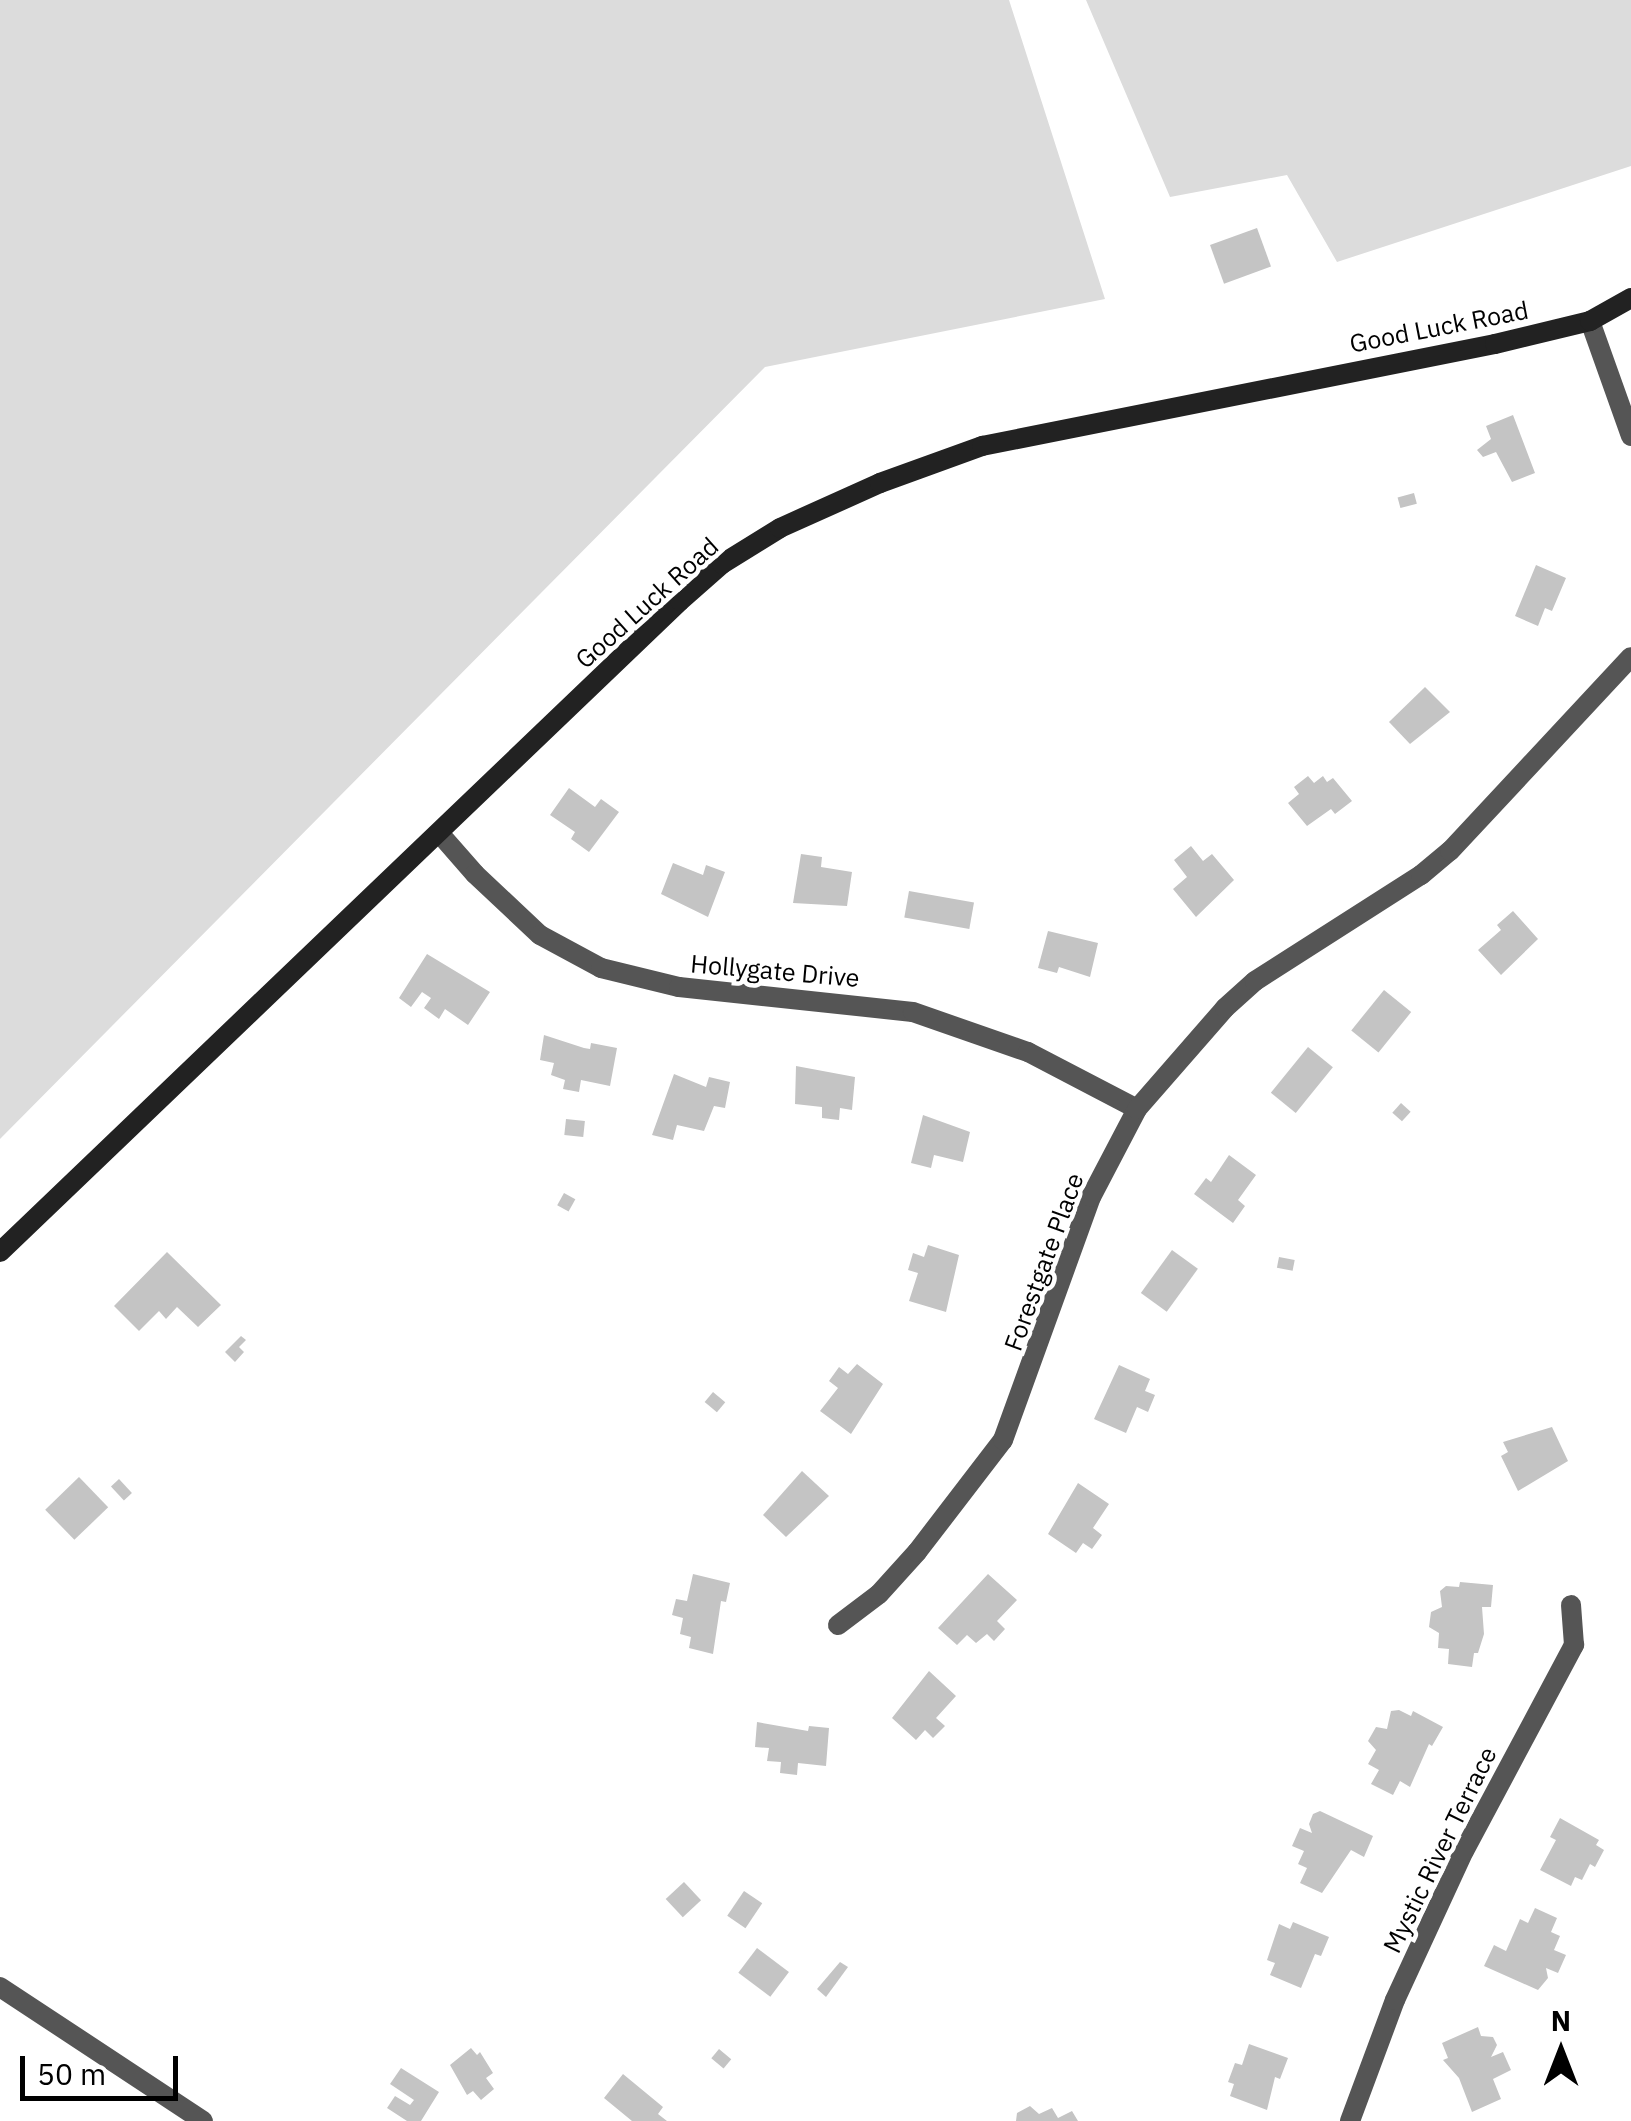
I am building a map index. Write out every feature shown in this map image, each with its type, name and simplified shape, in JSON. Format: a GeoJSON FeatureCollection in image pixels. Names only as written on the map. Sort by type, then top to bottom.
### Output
{"type":"FeatureCollection","features":[{"type":"Feature","properties":{"kind":"street","name":"Good Luck Road"},"geometry":{"type":"LineString","coordinates":[[0,1252],[722,564],[780,528],[982,446],[1457,352],[1590,321],[1631,298]]}},
{"type":"Feature","properties":{"kind":"street"},"geometry":{"type":"LineString","coordinates":[[1590,321],[1631,436]]}},
{"type":"Feature","properties":{"kind":"street","name":"Forestgate Place"},"geometry":{"type":"LineString","coordinates":[[838,1625],[879,1594],[917,1552],[1003,1440],[1091,1196],[1137,1109],[1225,1008],[1255,981],[1421,875],[1450,851],[1631,657]]}},
{"type":"Feature","properties":{"kind":"street","name":"Hollygate Drive"},"geometry":{"type":"LineString","coordinates":[[440,834],[474,874],[540,935],[601,968],[679,987],[913,1012],[1028,1052],[1137,1109]]}},
{"type":"Feature","properties":{"kind":"street","name":"Mystic River Terrace"},"geometry":{"type":"LineString","coordinates":[[1350,2121],[1395,2000],[1464,1851],[1574,1644],[1571,1605]]}},
{"type":"Feature","properties":{"kind":"street"},"geometry":{"type":"LineString","coordinates":[[0,1987],[203,2121]]}},
{"type":"Feature","properties":{"kind":"shaded area"},"geometry":{"type":"Polygon","coordinates":[[[0,0],[1009,0],[1105,299],[765,367],[0,1139],[0,0]]]}},
{"type":"Feature","properties":{"kind":"shaded area"},"geometry":{"type":"Polygon","coordinates":[[[1086,0],[1631,0],[1631,166],[1337,262],[1287,175],[1170,197],[1086,0]]]}},
{"type":"Feature","properties":{"kind":"building"},"geometry":{"type":"Polygon","coordinates":[[[1257,228],[1271,267],[1224,284],[1210,245],[1257,228]]]}},
{"type":"Feature","properties":{"kind":"building"},"geometry":{"type":"Polygon","coordinates":[[[1513,415],[1535,473],[1512,482],[1496,452],[1483,457],[1477,450],[1491,439],[1486,426],[1513,415]]]}},
{"type":"Feature","properties":{"kind":"building"},"geometry":{"type":"Polygon","coordinates":[[[1414,493],[1417,504],[1400,508],[1398,497],[1414,493]]]}},
{"type":"Feature","properties":{"kind":"building"},"geometry":{"type":"Polygon","coordinates":[[[1536,565],[1566,578],[1552,611],[1545,608],[1538,626],[1515,616],[1536,565]]]}},
{"type":"Feature","properties":{"kind":"building"},"geometry":{"type":"Polygon","coordinates":[[[1425,687],[1450,712],[1410,744],[1389,722],[1425,687]]]}},
{"type":"Feature","properties":{"kind":"building"},"geometry":{"type":"Polygon","coordinates":[[[1308,776],[1314,783],[1323,776],[1327,782],[1333,778],[1352,801],[1335,814],[1331,809],[1307,826],[1288,803],[1299,794],[1294,787],[1308,776]]]}},
{"type":"Feature","properties":{"kind":"building"},"geometry":{"type":"Polygon","coordinates":[[[569,788],[595,807],[601,799],[619,812],[589,852],[571,839],[575,832],[550,815],[569,788]]]}},
{"type":"Feature","properties":{"kind":"building"},"geometry":{"type":"Polygon","coordinates":[[[1191,846],[1203,861],[1212,854],[1234,880],[1196,917],[1173,889],[1187,877],[1174,860],[1191,846]]]}},
{"type":"Feature","properties":{"kind":"building"},"geometry":{"type":"Polygon","coordinates":[[[801,854],[822,857],[821,867],[852,872],[847,906],[793,903],[801,854]]]}},
{"type":"Feature","properties":{"kind":"building"},"geometry":{"type":"Polygon","coordinates":[[[673,863],[703,875],[706,865],[725,872],[708,917],[661,894],[673,863]]]}},
{"type":"Feature","properties":{"kind":"building"},"geometry":{"type":"Polygon","coordinates":[[[909,891],[974,902],[969,929],[904,918],[909,891]]]}},
{"type":"Feature","properties":{"kind":"building"},"geometry":{"type":"Polygon","coordinates":[[[1513,911],[1538,939],[1501,975],[1478,950],[1501,930],[1497,925],[1513,911]]]}},
{"type":"Feature","properties":{"kind":"building"},"geometry":{"type":"Polygon","coordinates":[[[1048,931],[1098,943],[1090,977],[1059,967],[1057,973],[1038,968],[1048,931]]]}},
{"type":"Feature","properties":{"kind":"building"},"geometry":{"type":"Polygon","coordinates":[[[427,954],[490,992],[468,1025],[445,1009],[439,1019],[424,1008],[431,998],[422,992],[411,1007],[399,998],[427,954]]]}},
{"type":"Feature","properties":{"kind":"building"},"geometry":{"type":"Polygon","coordinates":[[[1384,990],[1411,1012],[1378,1052],[1351,1030],[1384,990]]]}},
{"type":"Feature","properties":{"kind":"building"},"geometry":{"type":"Polygon","coordinates":[[[544,1035],[584,1048],[590,1049],[591,1043],[617,1048],[610,1086],[581,1080],[579,1092],[563,1089],[565,1080],[551,1075],[554,1063],[540,1060],[544,1035]]]}},
{"type":"Feature","properties":{"kind":"building"},"geometry":{"type":"Polygon","coordinates":[[[1308,1047],[1333,1067],[1296,1113],[1271,1093],[1308,1047]]]}},
{"type":"Feature","properties":{"kind":"building"},"geometry":{"type":"Polygon","coordinates":[[[796,1066],[855,1077],[852,1110],[840,1108],[839,1120],[822,1118],[822,1107],[795,1104],[796,1066]]]}},
{"type":"Feature","properties":{"kind":"building"},"geometry":{"type":"Polygon","coordinates":[[[674,1074],[706,1087],[709,1077],[730,1082],[725,1108],[714,1106],[704,1131],[677,1125],[673,1140],[652,1135],[674,1074]]]}},
{"type":"Feature","properties":{"kind":"building"},"geometry":{"type":"Polygon","coordinates":[[[1401,1103],[1411,1112],[1402,1121],[1392,1113],[1401,1103]]]}},
{"type":"Feature","properties":{"kind":"building"},"geometry":{"type":"Polygon","coordinates":[[[923,1115],[970,1132],[963,1162],[934,1155],[931,1168],[911,1163],[923,1115]]]}},
{"type":"Feature","properties":{"kind":"building"},"geometry":{"type":"Polygon","coordinates":[[[566,1119],[585,1121],[583,1137],[564,1135],[566,1119]]]}},
{"type":"Feature","properties":{"kind":"building"},"geometry":{"type":"Polygon","coordinates":[[[1229,1155],[1256,1175],[1238,1200],[1245,1206],[1233,1223],[1194,1194],[1206,1178],[1211,1182],[1229,1155]]]}},
{"type":"Feature","properties":{"kind":"building"},"geometry":{"type":"Polygon","coordinates":[[[564,1193],[575,1199],[569,1212],[557,1205],[564,1193]]]}},
{"type":"Feature","properties":{"kind":"building"},"geometry":{"type":"Polygon","coordinates":[[[928,1245],[959,1255],[946,1312],[909,1301],[918,1273],[908,1270],[913,1253],[924,1257],[928,1245]]]}},
{"type":"Feature","properties":{"kind":"building"},"geometry":{"type":"Polygon","coordinates":[[[1172,1250],[1198,1269],[1167,1312],[1141,1293],[1172,1250]]]}},
{"type":"Feature","properties":{"kind":"building"},"geometry":{"type":"Polygon","coordinates":[[[167,1252],[221,1305],[198,1327],[177,1307],[166,1319],[159,1311],[139,1331],[114,1306],[167,1252]]]}},
{"type":"Feature","properties":{"kind":"building"},"geometry":{"type":"Polygon","coordinates":[[[1279,1257],[1295,1260],[1293,1271],[1277,1268],[1279,1257]]]}},
{"type":"Feature","properties":{"kind":"building"},"geometry":{"type":"Polygon","coordinates":[[[241,1336],[246,1340],[239,1347],[244,1352],[235,1362],[225,1352],[241,1336]]]}},
{"type":"Feature","properties":{"kind":"building"},"geometry":{"type":"Polygon","coordinates":[[[857,1364],[883,1384],[851,1434],[820,1411],[838,1388],[829,1381],[839,1367],[848,1374],[857,1364]]]}},
{"type":"Feature","properties":{"kind":"building"},"geometry":{"type":"Polygon","coordinates":[[[1119,1365],[1150,1379],[1145,1391],[1155,1395],[1148,1412],[1137,1407],[1126,1433],[1094,1419],[1119,1365]]]}},
{"type":"Feature","properties":{"kind":"building"},"geometry":{"type":"Polygon","coordinates":[[[713,1392],[725,1402],[717,1412],[705,1402],[713,1392]]]}},
{"type":"Feature","properties":{"kind":"building"},"geometry":{"type":"Polygon","coordinates":[[[1552,1427],[1568,1461],[1518,1491],[1501,1456],[1508,1452],[1503,1442],[1552,1427]]]}},
{"type":"Feature","properties":{"kind":"building"},"geometry":{"type":"Polygon","coordinates":[[[802,1471],[829,1496],[786,1537],[763,1515],[802,1471]]]}},
{"type":"Feature","properties":{"kind":"building"},"geometry":{"type":"Polygon","coordinates":[[[79,1477],[108,1507],[74,1540],[45,1510],[79,1477]]]}},
{"type":"Feature","properties":{"kind":"building"},"geometry":{"type":"Polygon","coordinates":[[[119,1479],[132,1493],[124,1500],[111,1487],[119,1479]]]}},
{"type":"Feature","properties":{"kind":"building"},"geometry":{"type":"Polygon","coordinates":[[[1078,1483],[1109,1504],[1093,1528],[1102,1535],[1092,1549],[1083,1543],[1076,1553],[1048,1534],[1078,1483]]]}},
{"type":"Feature","properties":{"kind":"building"},"geometry":{"type":"Polygon","coordinates":[[[693,1574],[730,1583],[726,1602],[721,1601],[713,1654],[689,1648],[691,1637],[680,1634],[683,1618],[672,1615],[676,1599],[687,1601],[693,1574]]]}},
{"type":"Feature","properties":{"kind":"building"},"geometry":{"type":"Polygon","coordinates":[[[988,1574],[1017,1600],[997,1621],[1005,1629],[994,1641],[987,1634],[976,1643],[967,1635],[957,1645],[938,1628],[988,1574]]]}},
{"type":"Feature","properties":{"kind":"building"},"geometry":{"type":"Polygon","coordinates":[[[1460,1582],[1493,1585],[1491,1607],[1482,1607],[1484,1634],[1472,1667],[1448,1664],[1449,1649],[1438,1648],[1439,1633],[1429,1627],[1431,1612],[1442,1607],[1440,1591],[1446,1586],[1459,1587],[1460,1582]]]}},
{"type":"Feature","properties":{"kind":"building"},"geometry":{"type":"Polygon","coordinates":[[[929,1671],[956,1696],[936,1718],[945,1726],[933,1738],[925,1730],[916,1740],[892,1718],[929,1671]]]}},
{"type":"Feature","properties":{"kind":"building"},"geometry":{"type":"Polygon","coordinates":[[[1391,1711],[1411,1716],[1413,1711],[1443,1727],[1432,1746],[1429,1744],[1410,1787],[1400,1781],[1393,1795],[1371,1784],[1379,1770],[1368,1764],[1376,1750],[1368,1741],[1376,1727],[1387,1729],[1391,1711]]]}},
{"type":"Feature","properties":{"kind":"building"},"geometry":{"type":"Polygon","coordinates":[[[757,1722],[808,1731],[809,1726],[829,1728],[826,1766],[798,1763],[797,1775],[780,1773],[781,1762],[767,1761],[769,1748],[755,1747],[757,1722]]]}},
{"type":"Feature","properties":{"kind":"building"},"geometry":{"type":"Polygon","coordinates":[[[1320,1811],[1373,1836],[1364,1857],[1351,1850],[1322,1893],[1300,1883],[1307,1868],[1298,1864],[1304,1851],[1292,1846],[1300,1828],[1312,1833],[1309,1824],[1313,1814],[1320,1811]]]}},
{"type":"Feature","properties":{"kind":"building"},"geometry":{"type":"Polygon","coordinates":[[[1560,1818],[1599,1840],[1596,1845],[1604,1850],[1595,1867],[1590,1864],[1582,1880],[1575,1877],[1571,1886],[1540,1870],[1556,1840],[1550,1837],[1560,1818]]]}},
{"type":"Feature","properties":{"kind":"building"},"geometry":{"type":"Polygon","coordinates":[[[684,1882],[701,1900],[683,1917],[666,1899],[684,1882]]]}},
{"type":"Feature","properties":{"kind":"building"},"geometry":{"type":"Polygon","coordinates":[[[744,1891],[762,1903],[745,1928],[727,1916],[744,1891]]]}},
{"type":"Feature","properties":{"kind":"building"},"geometry":{"type":"Polygon","coordinates":[[[1535,1908],[1557,1918],[1551,1932],[1560,1936],[1554,1950],[1566,1955],[1558,1973],[1546,1968],[1548,1978],[1538,1990],[1484,1966],[1494,1945],[1506,1951],[1520,1919],[1528,1923],[1535,1908]]]}},
{"type":"Feature","properties":{"kind":"building"},"geometry":{"type":"Polygon","coordinates":[[[1293,1922],[1329,1937],[1321,1956],[1315,1954],[1301,1988],[1270,1975],[1275,1963],[1267,1960],[1279,1924],[1290,1929],[1293,1922]]]}},
{"type":"Feature","properties":{"kind":"building"},"geometry":{"type":"Polygon","coordinates":[[[757,1948],[789,1972],[770,1997],[738,1973],[757,1948]]]}},
{"type":"Feature","properties":{"kind":"building"},"geometry":{"type":"Polygon","coordinates":[[[840,1962],[848,1967],[826,1997],[817,1989],[840,1962]]]}},
{"type":"Feature","properties":{"kind":"building"},"geometry":{"type":"Polygon","coordinates":[[[1478,2027],[1481,2036],[1493,2037],[1497,2045],[1491,2057],[1503,2052],[1511,2070],[1493,2079],[1501,2099],[1472,2112],[1459,2078],[1443,2060],[1448,2058],[1442,2043],[1478,2027]]]}},
{"type":"Feature","properties":{"kind":"building"},"geometry":{"type":"Polygon","coordinates":[[[1249,2044],[1288,2058],[1280,2079],[1275,2077],[1267,2110],[1230,2096],[1234,2084],[1228,2082],[1235,2063],[1242,2065],[1249,2044]]]}},
{"type":"Feature","properties":{"kind":"building"},"geometry":{"type":"Polygon","coordinates":[[[471,2048],[477,2055],[480,2052],[493,2073],[486,2078],[494,2089],[481,2100],[473,2091],[467,2095],[450,2065],[471,2048]]]}},
{"type":"Feature","properties":{"kind":"building"},"geometry":{"type":"Polygon","coordinates":[[[719,2049],[731,2059],[724,2068],[711,2058],[719,2049]]]}},
{"type":"Feature","properties":{"kind":"building"},"geometry":{"type":"Polygon","coordinates":[[[401,2068],[439,2092],[421,2121],[407,2121],[387,2108],[395,2096],[410,2105],[414,2100],[390,2084],[401,2068]]]}},
{"type":"Feature","properties":{"kind":"building"},"geometry":{"type":"Polygon","coordinates":[[[623,2074],[663,2107],[658,2114],[667,2121],[632,2121],[604,2098],[623,2074]]]}},
{"type":"Feature","properties":{"kind":"building"},"geometry":{"type":"Polygon","coordinates":[[[1030,2106],[1039,2114],[1052,2108],[1058,2118],[1072,2111],[1078,2121],[1016,2121],[1017,2113],[1030,2106]]]}}]}
